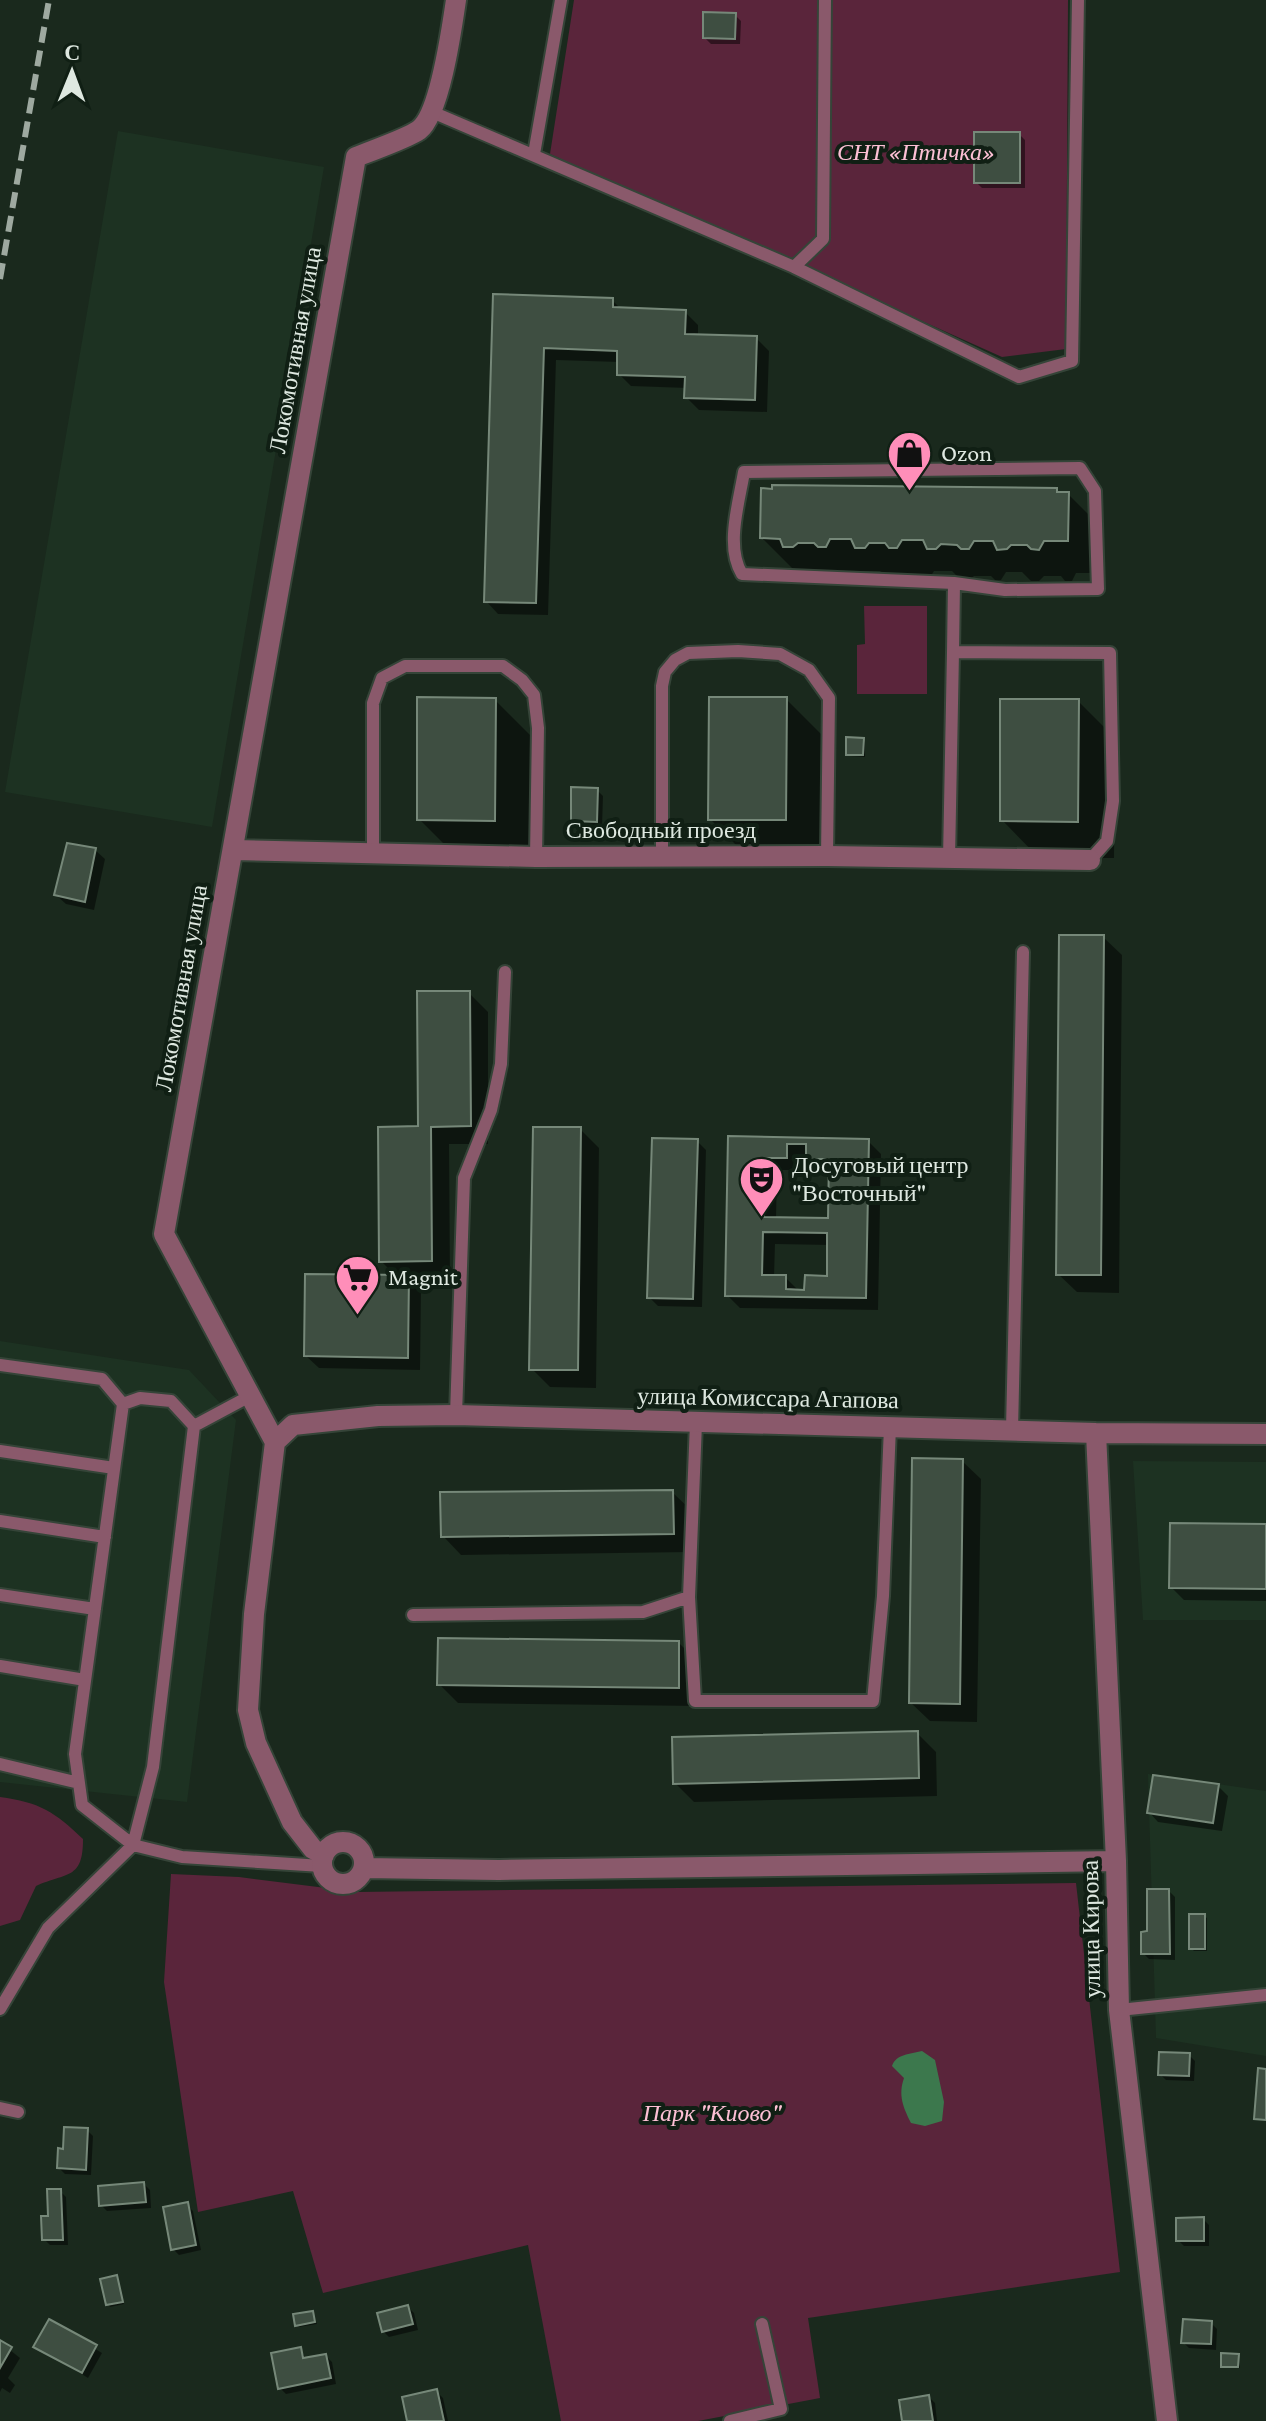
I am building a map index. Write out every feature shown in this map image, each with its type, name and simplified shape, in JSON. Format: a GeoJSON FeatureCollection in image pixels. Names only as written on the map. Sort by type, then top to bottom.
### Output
{"type":"FeatureCollection","features":[{"type":"Feature","properties":{"kind":"street"},"geometry":{"type":"LineString","coordinates":[[432,112],[456,0]]}},
{"type":"Feature","properties":{"kind":"street","name":"Локомотивная улица"},"geometry":{"type":"LineString","coordinates":[[275,1442],[164,1234],[356,157],[420,129],[432,112]]}},
{"type":"Feature","properties":{"kind":"street","name":"Свободный проезд"},"geometry":{"type":"LineString","coordinates":[[233,850],[536,857],[827,856],[1090,860]]}},
{"type":"Feature","properties":{"kind":"street","name":"улица Комиссара Агапова"},"geometry":{"type":"LineString","coordinates":[[275,1442],[293,1425],[378,1416],[456,1415],[1096,1433],[1266,1434]]}},
{"type":"Feature","properties":{"kind":"street","name":"улица Кирова"},"geometry":{"type":"LineString","coordinates":[[1096,1433],[1116,1861],[1119,2010],[1167,2421]]}},
{"type":"Feature","properties":{"kind":"street"},"geometry":{"type":"LineString","coordinates":[[275,1442],[254,1614],[248,1710],[256,1743],[292,1822],[323,1860],[331,1880],[346,1884],[354,1881],[364,1868],[362,1853],[350,1843],[335,1844],[323,1860]]}},
{"type":"Feature","properties":{"kind":"street"},"geometry":{"type":"LineString","coordinates":[[364,1868],[499,1870],[1116,1861]]}},
{"type":"Feature","properties":{"kind":"lane"},"geometry":{"type":"LineString","coordinates":[[534,154],[561,0]]}},
{"type":"Feature","properties":{"kind":"lane"},"geometry":{"type":"LineString","coordinates":[[794,267],[823,239],[825,0]]}},
{"type":"Feature","properties":{"kind":"lane"},"geometry":{"type":"LineString","coordinates":[[432,112],[794,267],[1019,377],[1072,361],[1078,0]]}},
{"type":"Feature","properties":{"kind":"lane"},"geometry":{"type":"LineString","coordinates":[[1080,468],[1095,491],[1098,589],[1005,590],[954,583],[742,574],[734,562],[736,522],[744,472],[1080,468]]}},
{"type":"Feature","properties":{"kind":"lane"},"geometry":{"type":"LineString","coordinates":[[949,859],[954,583]]}},
{"type":"Feature","properties":{"kind":"lane"},"geometry":{"type":"LineString","coordinates":[[662,856],[662,686],[665,672],[675,660],[688,653],[738,651],[780,654],[809,670],[829,698],[827,856]]}},
{"type":"Feature","properties":{"kind":"lane"},"geometry":{"type":"LineString","coordinates":[[953,652],[1110,653],[1113,801],[1107,841],[1090,860]]}},
{"type":"Feature","properties":{"kind":"lane"},"geometry":{"type":"LineString","coordinates":[[373,852],[373,703],[382,678],[405,666],[503,666],[522,680],[534,695],[538,728],[536,857]]}},
{"type":"Feature","properties":{"kind":"lane"},"geometry":{"type":"LineString","coordinates":[[1012,1430],[1023,952]]}},
{"type":"Feature","properties":{"kind":"lane"},"geometry":{"type":"LineString","coordinates":[[456,1415],[464,1178],[491,1110],[501,1064],[505,972]]}},
{"type":"Feature","properties":{"kind":"lane"},"geometry":{"type":"LineString","coordinates":[[0,1365],[102,1379],[123,1404],[75,1754],[82,1805],[133,1845],[182,1857],[323,1860]]}},
{"type":"Feature","properties":{"kind":"lane"},"geometry":{"type":"LineString","coordinates":[[194,1426],[250,1396]]}},
{"type":"Feature","properties":{"kind":"lane"},"geometry":{"type":"LineString","coordinates":[[0,2009],[48,1928],[133,1845],[153,1767],[194,1426],[171,1401],[140,1398],[123,1404]]}},
{"type":"Feature","properties":{"kind":"lane"},"geometry":{"type":"LineString","coordinates":[[696,1423],[689,1597],[695,1701],[873,1701],[883,1596],[890,1427]]}},
{"type":"Feature","properties":{"kind":"lane"},"geometry":{"type":"LineString","coordinates":[[0,1451],[114,1468]]}},
{"type":"Feature","properties":{"kind":"lane"},"geometry":{"type":"LineString","coordinates":[[0,1521],[105,1537]]}},
{"type":"Feature","properties":{"kind":"lane"},"geometry":{"type":"LineString","coordinates":[[0,1595],[95,1609]]}},
{"type":"Feature","properties":{"kind":"lane"},"geometry":{"type":"LineString","coordinates":[[413,1615],[643,1612],[689,1597]]}},
{"type":"Feature","properties":{"kind":"lane"},"geometry":{"type":"LineString","coordinates":[[0,1666],[85,1680]]}},
{"type":"Feature","properties":{"kind":"lane"},"geometry":{"type":"LineString","coordinates":[[0,1764],[79,1783]]}},
{"type":"Feature","properties":{"kind":"lane"},"geometry":{"type":"LineString","coordinates":[[1119,2010],[1266,1995]]}},
{"type":"Feature","properties":{"kind":"lane"},"geometry":{"type":"LineString","coordinates":[[0,2108],[18,2112]]}},
{"type":"Feature","properties":{"kind":"lane"},"geometry":{"type":"LineString","coordinates":[[730,2421],[781,2409],[762,2324]]}},
{"type":"Feature","properties":{"kind":"shaded area"},"geometry":{"type":"Polygon","coordinates":[[[118,131],[324,167],[212,827],[5,792],[118,131]]]}},
{"type":"Feature","properties":{"kind":"shaded area"},"geometry":{"type":"Polygon","coordinates":[[[0,1341],[189,1370],[236,1420],[187,1802],[0,1782],[0,1341]]]}},
{"type":"Feature","properties":{"kind":"shaded area"},"geometry":{"type":"Polygon","coordinates":[[[1133,1461],[1266,1462],[1266,1620],[1143,1620],[1133,1461]]]}},
{"type":"Feature","properties":{"kind":"shaded area"},"geometry":{"type":"Polygon","coordinates":[[[1148,1774],[1266,1791],[1266,2056],[1156,2038],[1148,1774]]]}},
{"type":"Feature","properties":{"kind":"shaded area"},"geometry":{"type":"Polygon","coordinates":[[[922,2051],[935,2060],[944,2102],[942,2121],[925,2126],[911,2123],[902,2101],[904,2078],[892,2066],[900,2057],[922,2051]]]}},
{"type":"Feature","properties":{"kind":"green space","name":"СНТ «Птичка»"},"geometry":{"type":"Polygon","coordinates":[[[574,0],[1068,0],[1066,349],[1002,357],[550,154],[574,0]]]}},
{"type":"Feature","properties":{"kind":"green space"},"geometry":{"type":"Polygon","coordinates":[[[864,606],[927,606],[927,694],[857,694],[857,645],[865,644],[864,606]]]}},
{"type":"Feature","properties":{"kind":"green space"},"geometry":{"type":"Polygon","coordinates":[[[0,1797],[46,1810],[83,1839],[80,1862],[76,1868],[71,1873],[36,1886],[20,1920],[0,1926],[0,1797]]]}},
{"type":"Feature","properties":{"kind":"green space","name":"Парк \"Киово\""},"geometry":{"type":"Polygon","coordinates":[[[171,1874],[239,1877],[358,1892],[1076,1883],[1120,2272],[808,2318],[820,2398],[698,2421],[561,2421],[528,2245],[323,2293],[293,2191],[198,2212],[164,1982],[171,1874]]]}},
{"type":"Feature","properties":{"kind":"building"},"geometry":{"type":"Polygon","coordinates":[[[703,12],[736,13],[735,39],[703,38],[703,12]]]}},
{"type":"Feature","properties":{"kind":"building"},"geometry":{"type":"Polygon","coordinates":[[[974,132],[1020,132],[1020,183],[974,183],[974,132]]]}},
{"type":"Feature","properties":{"kind":"building"},"geometry":{"type":"Polygon","coordinates":[[[493,294],[613,298],[613,307],[686,310],[685,334],[757,336],[755,400],[684,398],[685,377],[617,375],[617,351],[544,348],[536,603],[484,602],[493,294]]]}},
{"type":"Feature","properties":{"kind":"building"},"geometry":{"type":"Polygon","coordinates":[[[772,485],[1057,488],[1057,492],[1069,492],[1068,541],[1044,541],[1039,550],[1027,545],[1011,545],[1007,549],[997,550],[993,541],[974,541],[969,549],[941,544],[936,549],[927,549],[923,540],[902,540],[897,548],[889,548],[885,543],[869,543],[865,548],[855,548],[851,539],[830,539],[826,547],[798,543],[793,547],[783,547],[780,539],[760,538],[761,488],[772,489],[772,485]]]}},
{"type":"Feature","properties":{"kind":"building"},"geometry":{"type":"Polygon","coordinates":[[[417,697],[496,698],[495,821],[417,820],[417,697]]]}},
{"type":"Feature","properties":{"kind":"building"},"geometry":{"type":"Polygon","coordinates":[[[709,697],[787,697],[786,820],[708,820],[709,697]]]}},
{"type":"Feature","properties":{"kind":"building"},"geometry":{"type":"Polygon","coordinates":[[[1000,699],[1079,699],[1078,822],[1000,821],[1000,699]]]}},
{"type":"Feature","properties":{"kind":"building"},"geometry":{"type":"Polygon","coordinates":[[[846,737],[864,738],[863,755],[846,755],[846,737]]]}},
{"type":"Feature","properties":{"kind":"building"},"geometry":{"type":"Polygon","coordinates":[[[571,787],[598,788],[597,822],[571,821],[571,787]]]}},
{"type":"Feature","properties":{"kind":"building"},"geometry":{"type":"Polygon","coordinates":[[[67,843],[96,848],[85,902],[54,895],[67,843]]]}},
{"type":"Feature","properties":{"kind":"building"},"geometry":{"type":"Polygon","coordinates":[[[1059,935],[1104,935],[1101,1275],[1056,1275],[1059,935]]]}},
{"type":"Feature","properties":{"kind":"building"},"geometry":{"type":"Polygon","coordinates":[[[417,991],[470,991],[471,1126],[431,1127],[432,1261],[379,1262],[378,1127],[418,1126],[417,991]]]}},
{"type":"Feature","properties":{"kind":"building"},"geometry":{"type":"Polygon","coordinates":[[[533,1127],[581,1127],[578,1370],[529,1370],[533,1127]]]}},
{"type":"Feature","properties":{"kind":"building","name":"Досуговый центр \"Восточный\""},"geometry":{"type":"Polygon","coordinates":[[[728,1136],[869,1139],[866,1298],[725,1296],[728,1136]],[[787,1144],[787,1158],[765,1158],[764,1217],[828,1218],[829,1159],[806,1159],[806,1144],[787,1144]],[[763,1232],[762,1275],[786,1275],[786,1289],[804,1290],[805,1275],[827,1276],[827,1233],[763,1232]]]}},
{"type":"Feature","properties":{"kind":"building"},"geometry":{"type":"Polygon","coordinates":[[[652,1138],[698,1139],[693,1299],[647,1298],[652,1138]]]}},
{"type":"Feature","properties":{"kind":"building","name":"Magnit"},"geometry":{"type":"Polygon","coordinates":[[[305,1274],[409,1275],[408,1358],[304,1356],[305,1274]]]}},
{"type":"Feature","properties":{"kind":"building"},"geometry":{"type":"Polygon","coordinates":[[[912,1458],[963,1459],[960,1704],[909,1703],[912,1458]]]}},
{"type":"Feature","properties":{"kind":"building"},"geometry":{"type":"Polygon","coordinates":[[[673,1490],[674,1534],[441,1537],[440,1492],[673,1490]]]}},
{"type":"Feature","properties":{"kind":"building"},"geometry":{"type":"Polygon","coordinates":[[[1170,1523],[1266,1524],[1266,1589],[1169,1588],[1170,1523]]]}},
{"type":"Feature","properties":{"kind":"building"},"geometry":{"type":"Polygon","coordinates":[[[438,1638],[679,1641],[679,1688],[437,1685],[438,1638]]]}},
{"type":"Feature","properties":{"kind":"building"},"geometry":{"type":"Polygon","coordinates":[[[918,1731],[919,1778],[673,1784],[672,1737],[918,1731]]]}},
{"type":"Feature","properties":{"kind":"building"},"geometry":{"type":"Polygon","coordinates":[[[1153,1775],[1219,1784],[1213,1823],[1147,1813],[1153,1775]]]}},
{"type":"Feature","properties":{"kind":"building"},"geometry":{"type":"Polygon","coordinates":[[[1147,1889],[1169,1889],[1170,1954],[1141,1954],[1141,1932],[1147,1931],[1147,1889]]]}},
{"type":"Feature","properties":{"kind":"building"},"geometry":{"type":"Polygon","coordinates":[[[1189,1914],[1205,1914],[1205,1949],[1189,1949],[1189,1914]]]}},
{"type":"Feature","properties":{"kind":"building"},"geometry":{"type":"Polygon","coordinates":[[[1159,2052],[1190,2053],[1189,2076],[1158,2075],[1159,2052]]]}},
{"type":"Feature","properties":{"kind":"building"},"geometry":{"type":"Polygon","coordinates":[[[1258,2068],[1266,2069],[1266,2120],[1254,2119],[1258,2068]]]}},
{"type":"Feature","properties":{"kind":"building"},"geometry":{"type":"Polygon","coordinates":[[[64,2127],[88,2128],[86,2170],[57,2168],[58,2148],[63,2149],[64,2127]]]}},
{"type":"Feature","properties":{"kind":"building"},"geometry":{"type":"Polygon","coordinates":[[[144,2182],[146,2202],[99,2206],[98,2186],[144,2182]]]}},
{"type":"Feature","properties":{"kind":"building"},"geometry":{"type":"Polygon","coordinates":[[[47,2189],[61,2189],[63,2240],[42,2240],[41,2216],[48,2216],[47,2189]]]}},
{"type":"Feature","properties":{"kind":"building"},"geometry":{"type":"Polygon","coordinates":[[[188,2202],[196,2245],[171,2250],[163,2207],[188,2202]]]}},
{"type":"Feature","properties":{"kind":"building"},"geometry":{"type":"Polygon","coordinates":[[[1204,2217],[1204,2241],[1176,2241],[1176,2218],[1204,2217]]]}},
{"type":"Feature","properties":{"kind":"building"},"geometry":{"type":"Polygon","coordinates":[[[117,2275],[123,2302],[106,2305],[100,2279],[117,2275]]]}},
{"type":"Feature","properties":{"kind":"building"},"geometry":{"type":"Polygon","coordinates":[[[408,2305],[413,2324],[382,2332],[377,2313],[408,2305]]]}},
{"type":"Feature","properties":{"kind":"building"},"geometry":{"type":"Polygon","coordinates":[[[313,2311],[315,2322],[295,2326],[293,2314],[313,2311]]]}},
{"type":"Feature","properties":{"kind":"building"},"geometry":{"type":"Polygon","coordinates":[[[49,2319],[97,2345],[82,2373],[33,2347],[49,2319]]]}},
{"type":"Feature","properties":{"kind":"building"},"geometry":{"type":"Polygon","coordinates":[[[1183,2319],[1212,2321],[1211,2344],[1181,2343],[1183,2319]]]}},
{"type":"Feature","properties":{"kind":"building"},"geometry":{"type":"Polygon","coordinates":[[[0,2340],[12,2347],[0,2368],[0,2340]]]}},
{"type":"Feature","properties":{"kind":"building"},"geometry":{"type":"Polygon","coordinates":[[[301,2347],[303,2358],[326,2354],[331,2378],[278,2389],[271,2353],[301,2347]]]}},
{"type":"Feature","properties":{"kind":"building"},"geometry":{"type":"Polygon","coordinates":[[[1221,2353],[1239,2354],[1238,2367],[1221,2367],[1221,2353]]]}},
{"type":"Feature","properties":{"kind":"building"},"geometry":{"type":"Polygon","coordinates":[[[437,2389],[444,2421],[407,2421],[402,2397],[437,2389]]]}},
{"type":"Feature","properties":{"kind":"building"},"geometry":{"type":"Polygon","coordinates":[[[929,2395],[933,2421],[902,2421],[899,2400],[929,2395]]]}},
{"type":"Feature","properties":{"kind":"railway"},"geometry":{"type":"LineString","coordinates":[[0,279],[49,0]]}},
{"type":"Feature","properties":{"kind":"place","name":"Ozon"},"geometry":{"type":"Point","coordinates":[910,492]}},
{"type":"Feature","properties":{"kind":"place","name":"Досуговый центр \"Восточный\""},"geometry":{"type":"Point","coordinates":[761,1218]}},
{"type":"Feature","properties":{"kind":"place","name":"Magnit"},"geometry":{"type":"Point","coordinates":[357,1316]}}]}
